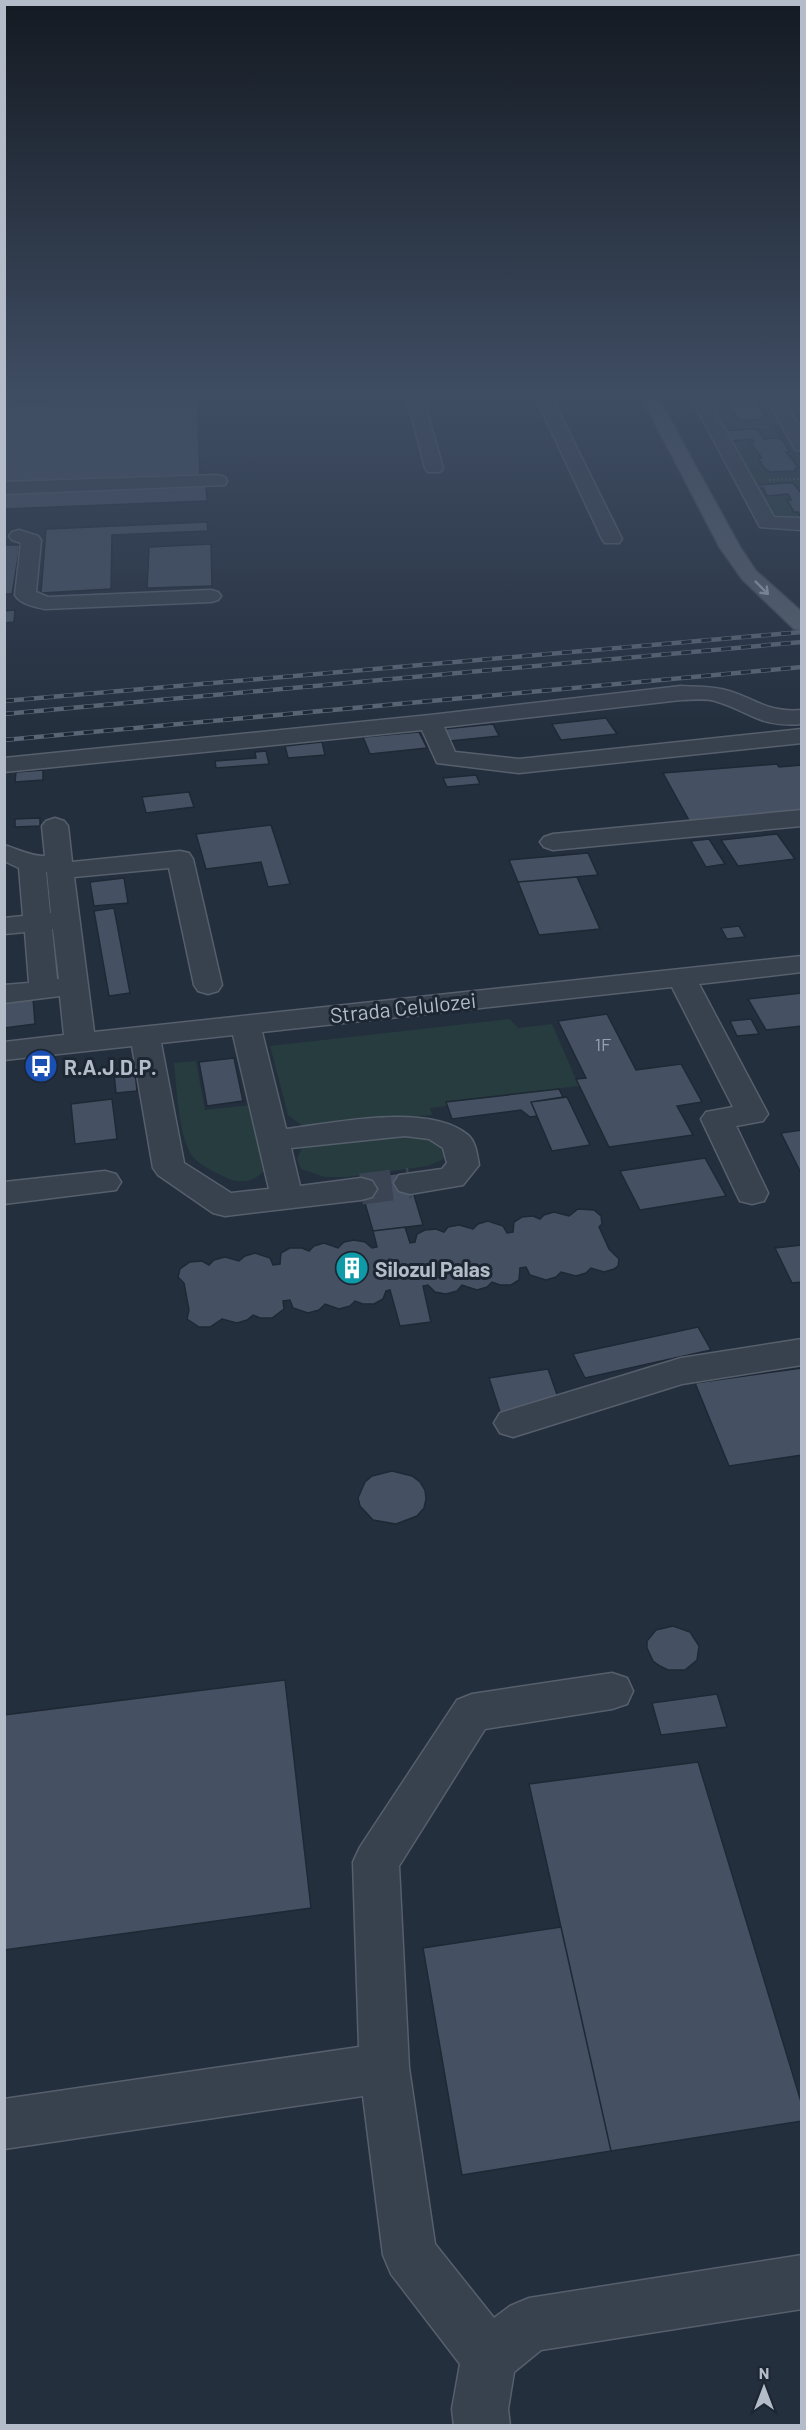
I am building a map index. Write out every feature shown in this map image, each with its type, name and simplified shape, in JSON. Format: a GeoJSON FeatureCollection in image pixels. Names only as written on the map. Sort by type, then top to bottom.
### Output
{"type":"FeatureCollection","features":[{"type":"Feature","properties":{"kind":"main road"},"geometry":{"type":"LineString","coordinates":[[708,507],[730,548],[749,575],[801,624]]}},
{"type":"Feature","properties":{"kind":"main road"},"geometry":{"type":"LineString","coordinates":[[768,567],[801,602]]}},
{"type":"Feature","properties":{"kind":"street"},"geometry":{"type":"LineString","coordinates":[[597,507],[612,539]]}},
{"type":"Feature","properties":{"kind":"street"},"geometry":{"type":"LineString","coordinates":[[759,507],[767,523],[801,524]]}},
{"type":"Feature","properties":{"kind":"street"},"geometry":{"type":"LineString","coordinates":[[19,536],[31,540],[25,595],[45,603],[211,596]]}},
{"type":"Feature","properties":{"kind":"street"},"geometry":{"type":"LineString","coordinates":[[4,765],[430,722],[681,693],[717,694],[792,728]]}},
{"type":"Feature","properties":{"kind":"street"},"geometry":{"type":"LineString","coordinates":[[430,722],[446,758],[519,766],[792,728]]}},
{"type":"Feature","properties":{"kind":"street"},"geometry":{"type":"LineString","coordinates":[[553,842],[800,821]]}},
{"type":"Feature","properties":{"kind":"street"},"geometry":{"type":"LineString","coordinates":[[55,826],[80,1042]]}},
{"type":"Feature","properties":{"kind":"street"},"geometry":{"type":"LineString","coordinates":[[4,853],[20,857],[32,865],[60,867],[180,859],[208,985]]}},
{"type":"Feature","properties":{"kind":"street"},"geometry":{"type":"LineString","coordinates":[[32,865],[44,990]]}},
{"type":"Feature","properties":{"kind":"street"},"geometry":{"type":"LineString","coordinates":[[4,926],[66,920]]}},
{"type":"Feature","properties":{"kind":"street","name":"Strada Celulozei"},"geometry":{"type":"LineString","coordinates":[[4,1051],[801,964]]}},
{"type":"Feature","properties":{"kind":"street"},"geometry":{"type":"LineString","coordinates":[[681,977],[752,1114],[717,1119],[752,1193]]}},
{"type":"Feature","properties":{"kind":"street"},"geometry":{"type":"LineString","coordinates":[[4,994],[73,986]]}},
{"type":"Feature","properties":{"kind":"street"},"geometry":{"type":"LineString","coordinates":[[245,1024],[287,1198]]}},
{"type":"Feature","properties":{"kind":"street"},"geometry":{"type":"LineString","coordinates":[[145,1035],[169,1168],[225,1205],[361,1190]]}},
{"type":"Feature","properties":{"kind":"street"},"geometry":{"type":"LineString","coordinates":[[273,1140],[405,1126],[437,1130],[458,1143],[463,1165],[452,1178],[410,1183]]}},
{"type":"Feature","properties":{"kind":"street"},"geometry":{"type":"LineString","coordinates":[[4,1193],[105,1182]]}},
{"type":"Feature","properties":{"kind":"street"},"geometry":{"type":"LineString","coordinates":[[513,1423],[681,1371],[801,1352]]}},
{"type":"Feature","properties":{"kind":"street"},"geometry":{"type":"LineString","coordinates":[[489,2357],[410,2255],[384,2068],[376,1862],[472,1713],[612,1691]]}},
{"type":"Feature","properties":{"kind":"street"},"geometry":{"type":"LineString","coordinates":[[4,2124],[384,2068]]}},
{"type":"Feature","properties":{"kind":"street"},"geometry":{"type":"LineString","coordinates":[[482,2426],[480,2409],[489,2357],[529,2325],[801,2282]]}},
{"type":"Feature","properties":{"kind":"green space"},"geometry":{"type":"Polygon","coordinates":[[[767,507],[793,507],[801,519],[774,520],[767,507]]]}},
{"type":"Feature","properties":{"kind":"green space"},"geometry":{"type":"Polygon","coordinates":[[[510,1019],[518,1028],[552,1024],[579,1086],[446,1102],[447,1106],[430,1108],[432,1115],[311,1126],[301,1125],[288,1115],[270,1046],[510,1019]]]}},
{"type":"Feature","properties":{"kind":"green space"},"geometry":{"type":"Polygon","coordinates":[[[196,1061],[205,1110],[251,1105],[266,1169],[253,1179],[240,1181],[229,1179],[204,1166],[197,1161],[186,1143],[182,1130],[174,1063],[196,1061]]]}},
{"type":"Feature","properties":{"kind":"green space"},"geometry":{"type":"Polygon","coordinates":[[[410,1133],[440,1138],[448,1157],[428,1166],[347,1177],[325,1177],[301,1169],[297,1159],[302,1148],[320,1142],[410,1133]]]}},
{"type":"Feature","properties":{"kind":"building"},"geometry":{"type":"Polygon","coordinates":[[[4,507],[45,507],[4,509],[4,507]]]}},
{"type":"Feature","properties":{"kind":"building"},"geometry":{"type":"Polygon","coordinates":[[[791,507],[802,507],[802,519],[798,512],[794,512],[791,507]]]}},
{"type":"Feature","properties":{"kind":"building"},"geometry":{"type":"Polygon","coordinates":[[[207,522],[208,531],[112,535],[111,589],[41,593],[46,529],[207,522]]]}},
{"type":"Feature","properties":{"kind":"building"},"geometry":{"type":"Polygon","coordinates":[[[211,544],[212,586],[147,588],[149,547],[211,544]]]}},
{"type":"Feature","properties":{"kind":"building"},"geometry":{"type":"Polygon","coordinates":[[[4,545],[20,545],[12,594],[4,594],[4,545]]]}},
{"type":"Feature","properties":{"kind":"building"},"geometry":{"type":"Polygon","coordinates":[[[15,610],[14,622],[4,623],[4,611],[15,610]]]}},
{"type":"Feature","properties":{"kind":"building"},"geometry":{"type":"Polygon","coordinates":[[[606,718],[617,734],[561,740],[552,724],[606,718]]]}},
{"type":"Feature","properties":{"kind":"building"},"geometry":{"type":"Polygon","coordinates":[[[493,724],[499,736],[450,741],[444,729],[493,724]]]}},
{"type":"Feature","properties":{"kind":"building"},"geometry":{"type":"Polygon","coordinates":[[[419,732],[427,748],[370,754],[363,737],[419,732]]]}},
{"type":"Feature","properties":{"kind":"building"},"geometry":{"type":"Polygon","coordinates":[[[322,742],[325,755],[288,758],[285,746],[322,742]]]}},
{"type":"Feature","properties":{"kind":"building"},"geometry":{"type":"Polygon","coordinates":[[[266,751],[269,764],[216,768],[215,761],[256,758],[255,752],[266,751]]]}},
{"type":"Feature","properties":{"kind":"building"},"geometry":{"type":"Polygon","coordinates":[[[777,764],[779,767],[802,765],[802,812],[690,822],[663,773],[777,764]]]}},
{"type":"Feature","properties":{"kind":"building"},"geometry":{"type":"Polygon","coordinates":[[[43,770],[43,780],[15,782],[16,772],[43,770]]]}},
{"type":"Feature","properties":{"kind":"building"},"geometry":{"type":"Polygon","coordinates":[[[476,775],[480,784],[447,787],[443,778],[476,775]]]}},
{"type":"Feature","properties":{"kind":"building"},"geometry":{"type":"Polygon","coordinates":[[[189,792],[194,807],[146,813],[142,797],[189,792]]]}},
{"type":"Feature","properties":{"kind":"building"},"geometry":{"type":"Polygon","coordinates":[[[40,818],[40,826],[15,827],[15,819],[40,818]]]}},
{"type":"Feature","properties":{"kind":"building"},"geometry":{"type":"Polygon","coordinates":[[[271,825],[290,884],[268,887],[261,862],[206,869],[196,834],[271,825]]]}},
{"type":"Feature","properties":{"kind":"building"},"geometry":{"type":"Polygon","coordinates":[[[777,834],[795,859],[738,866],[721,840],[777,834]]]}},
{"type":"Feature","properties":{"kind":"building"},"geometry":{"type":"Polygon","coordinates":[[[709,839],[725,864],[706,867],[691,841],[709,839]]]}},
{"type":"Feature","properties":{"kind":"building"},"geometry":{"type":"Polygon","coordinates":[[[588,853],[598,875],[518,882],[509,860],[588,853]]]}},
{"type":"Feature","properties":{"kind":"building"},"geometry":{"type":"Polygon","coordinates":[[[577,877],[600,929],[539,935],[518,882],[577,877]]]}},
{"type":"Feature","properties":{"kind":"building"},"geometry":{"type":"Polygon","coordinates":[[[124,878],[128,903],[94,906],[90,882],[124,878]]]}},
{"type":"Feature","properties":{"kind":"building"},"geometry":{"type":"Polygon","coordinates":[[[114,908],[130,993],[109,996],[94,911],[114,908]]]}},
{"type":"Feature","properties":{"kind":"building"},"geometry":{"type":"Polygon","coordinates":[[[739,926],[745,937],[727,939],[721,928],[739,926]]]}},
{"type":"Feature","properties":{"kind":"building"},"geometry":{"type":"Polygon","coordinates":[[[802,993],[802,1026],[766,1030],[748,999],[802,993]]]}},
{"type":"Feature","properties":{"kind":"building"},"geometry":{"type":"Polygon","coordinates":[[[33,998],[35,1024],[4,1028],[4,1001],[33,998]]]}},
{"type":"Feature","properties":{"kind":"building"},"geometry":{"type":"Polygon","coordinates":[[[607,1014],[636,1070],[681,1064],[702,1102],[677,1106],[693,1135],[609,1147],[576,1079],[586,1078],[558,1021],[607,1014]]]}},
{"type":"Feature","properties":{"kind":"building"},"geometry":{"type":"Polygon","coordinates":[[[751,1019],[759,1034],[737,1036],[730,1021],[751,1019]]]}},
{"type":"Feature","properties":{"kind":"building"},"geometry":{"type":"Polygon","coordinates":[[[234,1058],[243,1101],[207,1106],[199,1062],[234,1058]]]}},
{"type":"Feature","properties":{"kind":"building"},"geometry":{"type":"Polygon","coordinates":[[[135,1071],[137,1091],[116,1093],[114,1073],[135,1071]]]}},
{"type":"Feature","properties":{"kind":"building"},"geometry":{"type":"Polygon","coordinates":[[[559,1089],[563,1097],[531,1102],[537,1116],[530,1117],[521,1110],[452,1119],[446,1102],[559,1089]]]}},
{"type":"Feature","properties":{"kind":"building"},"geometry":{"type":"Polygon","coordinates":[[[567,1097],[590,1145],[552,1151],[531,1102],[567,1097]]]}},
{"type":"Feature","properties":{"kind":"building"},"geometry":{"type":"Polygon","coordinates":[[[112,1099],[117,1139],[75,1144],[71,1104],[112,1099]]]}},
{"type":"Feature","properties":{"kind":"building"},"geometry":{"type":"Polygon","coordinates":[[[802,1130],[802,1175],[781,1133],[802,1130]]]}},
{"type":"Feature","properties":{"kind":"building"},"geometry":{"type":"Polygon","coordinates":[[[705,1158],[726,1196],[640,1210],[620,1171],[705,1158]]]}},
{"type":"Feature","properties":{"kind":"building"},"geometry":{"type":"Polygon","coordinates":[[[407,1172],[423,1225],[373,1231],[358,1179],[407,1172]]]}},
{"type":"Feature","properties":{"kind":"building","name":"Silozul Palas"},"geometry":{"type":"Polygon","coordinates":[[[578,1209],[594,1210],[601,1216],[602,1224],[599,1227],[609,1249],[619,1259],[618,1266],[614,1269],[604,1272],[591,1268],[586,1273],[576,1276],[561,1272],[556,1277],[546,1280],[530,1275],[526,1267],[520,1268],[519,1280],[511,1285],[492,1282],[487,1287],[477,1290],[462,1285],[457,1291],[446,1294],[435,1292],[428,1285],[423,1286],[431,1322],[400,1326],[390,1290],[386,1291],[383,1299],[374,1304],[355,1301],[350,1306],[339,1309],[325,1304],[319,1310],[308,1313],[293,1308],[290,1300],[283,1301],[284,1309],[272,1318],[260,1318],[253,1315],[237,1323],[222,1319],[210,1327],[199,1327],[187,1319],[189,1310],[184,1283],[178,1277],[180,1269],[190,1262],[202,1261],[209,1265],[214,1260],[225,1257],[239,1261],[255,1253],[270,1258],[273,1265],[280,1264],[281,1253],[290,1248],[302,1248],[309,1251],[314,1246],[324,1243],[338,1248],[344,1242],[354,1240],[365,1242],[372,1248],[377,1247],[373,1231],[405,1227],[410,1243],[415,1242],[417,1234],[425,1230],[436,1229],[444,1232],[448,1227],[459,1225],[473,1229],[478,1224],[488,1221],[503,1226],[507,1233],[513,1232],[514,1222],[522,1217],[533,1216],[540,1219],[554,1212],[569,1216],[578,1209]]]}},
{"type":"Feature","properties":{"kind":"building"},"geometry":{"type":"Polygon","coordinates":[[[802,1245],[802,1282],[792,1283],[775,1248],[802,1245]]]}},
{"type":"Feature","properties":{"kind":"building"},"geometry":{"type":"Polygon","coordinates":[[[698,1327],[711,1350],[585,1378],[573,1354],[698,1327]]]}},
{"type":"Feature","properties":{"kind":"building"},"geometry":{"type":"Polygon","coordinates":[[[802,1368],[802,1455],[729,1466],[695,1383],[802,1368]]]}},
{"type":"Feature","properties":{"kind":"building"},"geometry":{"type":"Polygon","coordinates":[[[548,1369],[560,1403],[500,1412],[489,1378],[548,1369]]]}},
{"type":"Feature","properties":{"kind":"building"},"geometry":{"type":"Polygon","coordinates":[[[392,1471],[412,1476],[420,1482],[425,1490],[426,1499],[424,1508],[417,1516],[396,1524],[373,1520],[360,1506],[358,1498],[365,1482],[372,1476],[392,1471]]]}},
{"type":"Feature","properties":{"kind":"building"},"geometry":{"type":"Polygon","coordinates":[[[673,1626],[690,1632],[699,1646],[697,1660],[685,1670],[668,1670],[660,1666],[653,1661],[647,1648],[647,1641],[656,1630],[673,1626]]]}},
{"type":"Feature","properties":{"kind":"building"},"geometry":{"type":"Polygon","coordinates":[[[285,1680],[311,1908],[4,1950],[4,1715],[285,1680]]]}},
{"type":"Feature","properties":{"kind":"building"},"geometry":{"type":"Polygon","coordinates":[[[717,1694],[727,1727],[661,1735],[652,1703],[717,1694]]]}},
{"type":"Feature","properties":{"kind":"building"},"geometry":{"type":"Polygon","coordinates":[[[698,1762],[802,2105],[802,2121],[611,2151],[529,1784],[698,1762]]]}},
{"type":"Feature","properties":{"kind":"building"},"geometry":{"type":"Polygon","coordinates":[[[561,1927],[611,2151],[462,2175],[423,1948],[561,1927]]]}},
{"type":"Feature","properties":{"kind":"tunnel"},"geometry":{"type":"LineString","coordinates":[[361,1189],[410,1183]]}},
{"type":"Feature","properties":{"kind":"railway"},"geometry":{"type":"LineString","coordinates":[[4,701],[802,632]]}},
{"type":"Feature","properties":{"kind":"railway"},"geometry":{"type":"LineString","coordinates":[[4,714],[802,642]]}},
{"type":"Feature","properties":{"kind":"railway"},"geometry":{"type":"LineString","coordinates":[[4,740],[802,667]]}},
{"type":"Feature","properties":{"kind":"place","name":"R.A.J.D.P."},"geometry":{"type":"Point","coordinates":[41,1066]}},
{"type":"Feature","properties":{"kind":"place","name":"Silozul Palas"},"geometry":{"type":"Point","coordinates":[352,1268]}}]}
